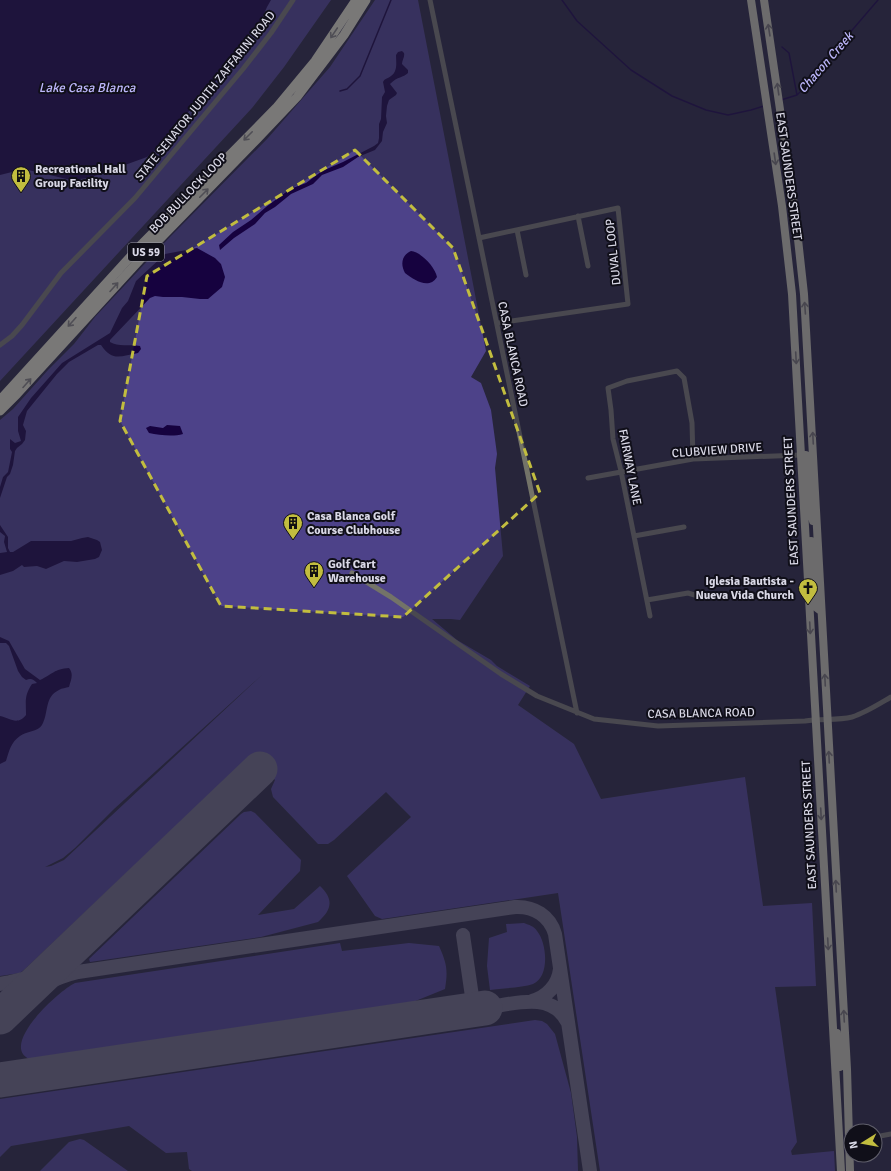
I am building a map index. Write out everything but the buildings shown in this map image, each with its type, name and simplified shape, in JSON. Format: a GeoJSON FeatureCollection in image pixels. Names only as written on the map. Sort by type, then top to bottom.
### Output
{"type":"FeatureCollection","features":[{"type":"Feature","properties":{"kind":"highway","name":"BOB BULLOCK LOOP"},"geometry":{"type":"LineString","coordinates":[[0,400],[141,245],[276,108],[314,61],[356,0]]}},
{"type":"Feature","properties":{"kind":"highway","name":"BOB BULLOCK LOOP"},"geometry":{"type":"LineString","coordinates":[[0,411],[147,252],[296,97],[344,35],[366,0]]}},
{"type":"Feature","properties":{"kind":"main road"},"geometry":{"type":"LineString","coordinates":[[751,1],[764,0]]}},
{"type":"Feature","properties":{"kind":"main road","name":"EAST SAUNDERS STREET"},"geometry":{"type":"LineString","coordinates":[[764,0],[796,219],[804,294],[849,1123]]}},
{"type":"Feature","properties":{"kind":"main road","name":"EAST SAUNDERS STREET"},"geometry":{"type":"LineString","coordinates":[[751,1],[770,121],[788,254],[795,350],[841,1171]]}},
{"type":"Feature","properties":{"kind":"main road"},"geometry":{"type":"LineString","coordinates":[[801,454],[806,455],[807,457],[810,510],[818,533]]}},
{"type":"Feature","properties":{"kind":"main road"},"geometry":{"type":"LineString","coordinates":[[805,532],[810,538],[815,605],[821,611]]}},
{"type":"Feature","properties":{"kind":"main road"},"geometry":{"type":"LineString","coordinates":[[832,1013],[838,1038],[844,1123]]}},
{"type":"Feature","properties":{"kind":"street","name":"STATE SENATOR JUDITH ZAFFARINI ROAD"},"geometry":{"type":"LineString","coordinates":[[0,345],[12,336],[22,325],[61,273],[135,198],[243,68],[277,24],[293,0]]}},
{"type":"Feature","properties":{"kind":"street","name":"CASA BLANCA ROAD"},"geometry":{"type":"LineString","coordinates":[[430,0],[577,713]]}},
{"type":"Feature","properties":{"kind":"street","name":"DUVAL LOOP"},"geometry":{"type":"LineString","coordinates":[[479,238],[618,208],[628,304],[497,323]]}},
{"type":"Feature","properties":{"kind":"street"},"geometry":{"type":"LineString","coordinates":[[578,216],[588,266]]}},
{"type":"Feature","properties":{"kind":"street"},"geometry":{"type":"LineString","coordinates":[[517,230],[526,275]]}},
{"type":"Feature","properties":{"kind":"street","name":"FAIRWAY LANE"},"geometry":{"type":"LineString","coordinates":[[650,616],[621,471],[613,439],[608,388],[627,380],[677,371],[684,378],[692,423],[693,459]]}},
{"type":"Feature","properties":{"kind":"street","name":"CLUBVIEW DRIVE"},"geometry":{"type":"LineString","coordinates":[[588,478],[693,459],[801,454]]}},
{"type":"Feature","properties":{"kind":"street"},"geometry":{"type":"LineString","coordinates":[[634,536],[684,527]]}},
{"type":"Feature","properties":{"kind":"street","name":"CASA BLANCA ROAD"},"geometry":{"type":"LineString","coordinates":[[352,573],[391,597],[501,674],[537,696],[594,719],[658,726],[805,721],[852,717],[891,697]]}},
{"type":"Feature","properties":{"kind":"street"},"geometry":{"type":"LineString","coordinates":[[647,600],[688,593],[698,596]]}},
{"type":"Feature","properties":{"kind":"highlighted area"},"geometry":{"type":"Polygon","coordinates":[[[355,150],[453,248],[540,493],[403,617],[221,606],[120,421],[147,276],[355,150]]]}},
{"type":"Feature","properties":{"kind":"shaded area"},"geometry":{"type":"Polygon","coordinates":[[[0,0],[331,0],[284,67],[252,108],[0,381],[0,0]]]}},
{"type":"Feature","properties":{"kind":"shaded area"},"geometry":{"type":"Polygon","coordinates":[[[375,0],[418,0],[486,351],[471,377],[481,383],[491,410],[497,454],[495,468],[503,556],[460,620],[432,619],[457,640],[491,660],[497,666],[530,686],[518,705],[574,744],[601,799],[745,777],[763,906],[812,903],[816,986],[775,987],[797,1142],[791,1151],[792,1155],[834,1151],[835,1171],[600,1171],[558,893],[382,919],[375,916],[347,876],[411,817],[386,792],[334,840],[328,844],[318,844],[273,797],[271,789],[275,780],[251,755],[25,969],[20,973],[0,976],[0,420],[13,409],[74,344],[95,317],[168,239],[268,138],[330,67],[375,0]],[[263,674],[114,809],[75,848],[63,858],[45,867],[64,860],[263,674]]]}},
{"type":"Feature","properties":{"kind":"shaded area"},"geometry":{"type":"Polygon","coordinates":[[[251,811],[255,813],[301,860],[300,871],[258,915],[294,909],[320,886],[328,895],[330,904],[323,918],[318,922],[261,937],[90,962],[89,959],[241,814],[251,811]]]}},
{"type":"Feature","properties":{"kind":"shaded area"},"geometry":{"type":"Polygon","coordinates":[[[524,923],[536,929],[543,943],[545,959],[542,974],[533,984],[490,990],[487,966],[489,938],[507,932],[506,924],[524,923]]]}},
{"type":"Feature","properties":{"kind":"shaded area"},"geometry":{"type":"Polygon","coordinates":[[[340,943],[342,951],[409,943],[439,946],[446,967],[445,989],[413,1002],[29,1059],[22,1052],[21,1042],[34,1019],[56,997],[75,983],[340,943]]]}},
{"type":"Feature","properties":{"kind":"shaded area"},"geometry":{"type":"Polygon","coordinates":[[[535,1020],[542,1021],[547,1024],[555,1034],[571,1093],[577,1137],[578,1171],[192,1171],[189,1169],[187,1152],[166,1153],[129,1126],[11,1146],[0,1157],[0,1099],[535,1020]]]}},
{"type":"Feature","properties":{"kind":"shaded area"},"geometry":{"type":"Polygon","coordinates":[[[80,1139],[84,1140],[128,1171],[40,1171],[69,1142],[80,1139]]]}},
{"type":"Feature","properties":{"kind":"water","name":"Lake Casa Blanca"},"geometry":{"type":"Polygon","coordinates":[[[0,0],[271,0],[257,30],[247,36],[234,56],[230,66],[193,106],[162,145],[147,157],[89,178],[71,180],[24,169],[0,175],[0,0]]]}},
{"type":"Feature","properties":{"kind":"water"},"geometry":{"type":"Polygon","coordinates":[[[402,51],[404,54],[402,64],[408,70],[408,73],[390,84],[397,93],[389,100],[386,116],[387,123],[383,132],[382,141],[375,150],[358,157],[343,167],[322,175],[313,184],[291,194],[265,213],[255,224],[234,238],[220,250],[219,245],[233,232],[251,220],[290,189],[306,183],[322,171],[343,162],[378,143],[382,97],[385,92],[383,82],[395,72],[396,55],[398,52],[402,51]]]}},
{"type":"Feature","properties":{"kind":"water"},"geometry":{"type":"Polygon","coordinates":[[[197,248],[215,258],[221,264],[225,277],[222,287],[208,299],[155,296],[150,298],[110,340],[113,344],[140,346],[141,349],[138,353],[113,356],[109,354],[101,345],[98,345],[69,362],[57,374],[27,411],[23,425],[26,431],[25,440],[15,451],[13,465],[0,498],[0,487],[3,477],[8,472],[12,452],[10,449],[10,439],[15,443],[21,441],[18,431],[18,417],[31,398],[62,363],[110,333],[122,308],[128,301],[136,281],[165,254],[197,248]]]}},
{"type":"Feature","properties":{"kind":"water"},"geometry":{"type":"Polygon","coordinates":[[[411,251],[419,254],[431,265],[437,277],[434,281],[426,283],[417,281],[405,273],[402,263],[404,257],[411,251]]]}},
{"type":"Feature","properties":{"kind":"water"},"geometry":{"type":"Polygon","coordinates":[[[167,425],[180,426],[183,434],[170,436],[149,433],[146,428],[150,426],[163,428],[167,425]]]}},
{"type":"Feature","properties":{"kind":"water"},"geometry":{"type":"Polygon","coordinates":[[[0,525],[8,537],[8,548],[10,552],[13,552],[31,541],[71,541],[88,537],[100,542],[102,550],[99,557],[95,559],[77,562],[64,561],[46,569],[37,566],[24,567],[22,565],[13,571],[0,575],[0,553],[7,552],[4,542],[5,536],[0,532],[0,525]]]}},
{"type":"Feature","properties":{"kind":"water"},"geometry":{"type":"Polygon","coordinates":[[[0,637],[9,641],[25,669],[40,680],[57,671],[69,668],[72,675],[69,687],[60,689],[51,697],[42,725],[38,729],[23,734],[17,738],[11,747],[6,761],[0,764],[0,716],[16,721],[23,718],[26,715],[26,699],[28,692],[32,684],[37,683],[32,679],[26,680],[22,677],[18,671],[9,646],[6,643],[0,643],[0,637]]]}},
{"type":"Feature","properties":{"kind":"waterway","name":"Chacon Creek"},"geometry":{"type":"LineString","coordinates":[[340,91],[347,89],[360,76],[391,0]]}},
{"type":"Feature","properties":{"kind":"waterway","name":"Chacon Creek"},"geometry":{"type":"LineString","coordinates":[[562,0],[577,21],[631,70],[672,96],[706,110],[728,115],[764,106]]}},
{"type":"Feature","properties":{"kind":"waterway","name":"Chacon Creek"},"geometry":{"type":"LineString","coordinates":[[781,100],[797,95],[814,78],[829,57],[878,0]]}},
{"type":"Feature","properties":{"kind":"waterway"},"geometry":{"type":"LineString","coordinates":[[782,47],[789,53],[797,95]]}},
{"type":"Feature","properties":{"kind":"taxiway"},"geometry":{"type":"LineString","coordinates":[[0,984],[10,982],[17,987],[19,996],[13,1005],[44,985],[60,977],[78,972],[515,907],[529,908],[545,917],[553,928],[555,934],[590,1171]]}},
{"type":"Feature","properties":{"kind":"taxiway"},"geometry":{"type":"LineString","coordinates":[[463,935],[474,1010]]}},
{"type":"Feature","properties":{"kind":"taxiway"},"geometry":{"type":"LineString","coordinates":[[72,949],[68,956],[67,962],[69,968],[75,972]]}},
{"type":"Feature","properties":{"kind":"taxiway"},"geometry":{"type":"LineString","coordinates":[[10,982],[35,976],[58,962]]}},
{"type":"Feature","properties":{"kind":"taxiway"},"geometry":{"type":"LineString","coordinates":[[532,1001],[542,997],[551,990],[557,980],[560,969]]}},
{"type":"Feature","properties":{"kind":"taxiway"},"geometry":{"type":"LineString","coordinates":[[485,1008],[519,1002],[542,1003],[552,1006],[561,1013],[568,1023]]}},
{"type":"Feature","properties":{"kind":"runway"},"geometry":{"type":"LineString","coordinates":[[0,1017],[260,769]]}},
{"type":"Feature","properties":{"kind":"runway"},"geometry":{"type":"LineString","coordinates":[[0,1080],[485,1008]]}},
{"type":"Feature","properties":{"kind":"place","name":"Recreational Hall Group Facility"},"geometry":{"type":"Point","coordinates":[21,193]}},
{"type":"Feature","properties":{"kind":"place","name":"Casa Blanca Golf Course Clubhouse"},"geometry":{"type":"Point","coordinates":[293,540]}},
{"type":"Feature","properties":{"kind":"place","name":"Golf Cart Warehouse"},"geometry":{"type":"Point","coordinates":[314,588]}},
{"type":"Feature","properties":{"kind":"place","name":"Iglesia Bautista - Nueva Vida Church"},"geometry":{"type":"Point","coordinates":[808,605]}}]}
